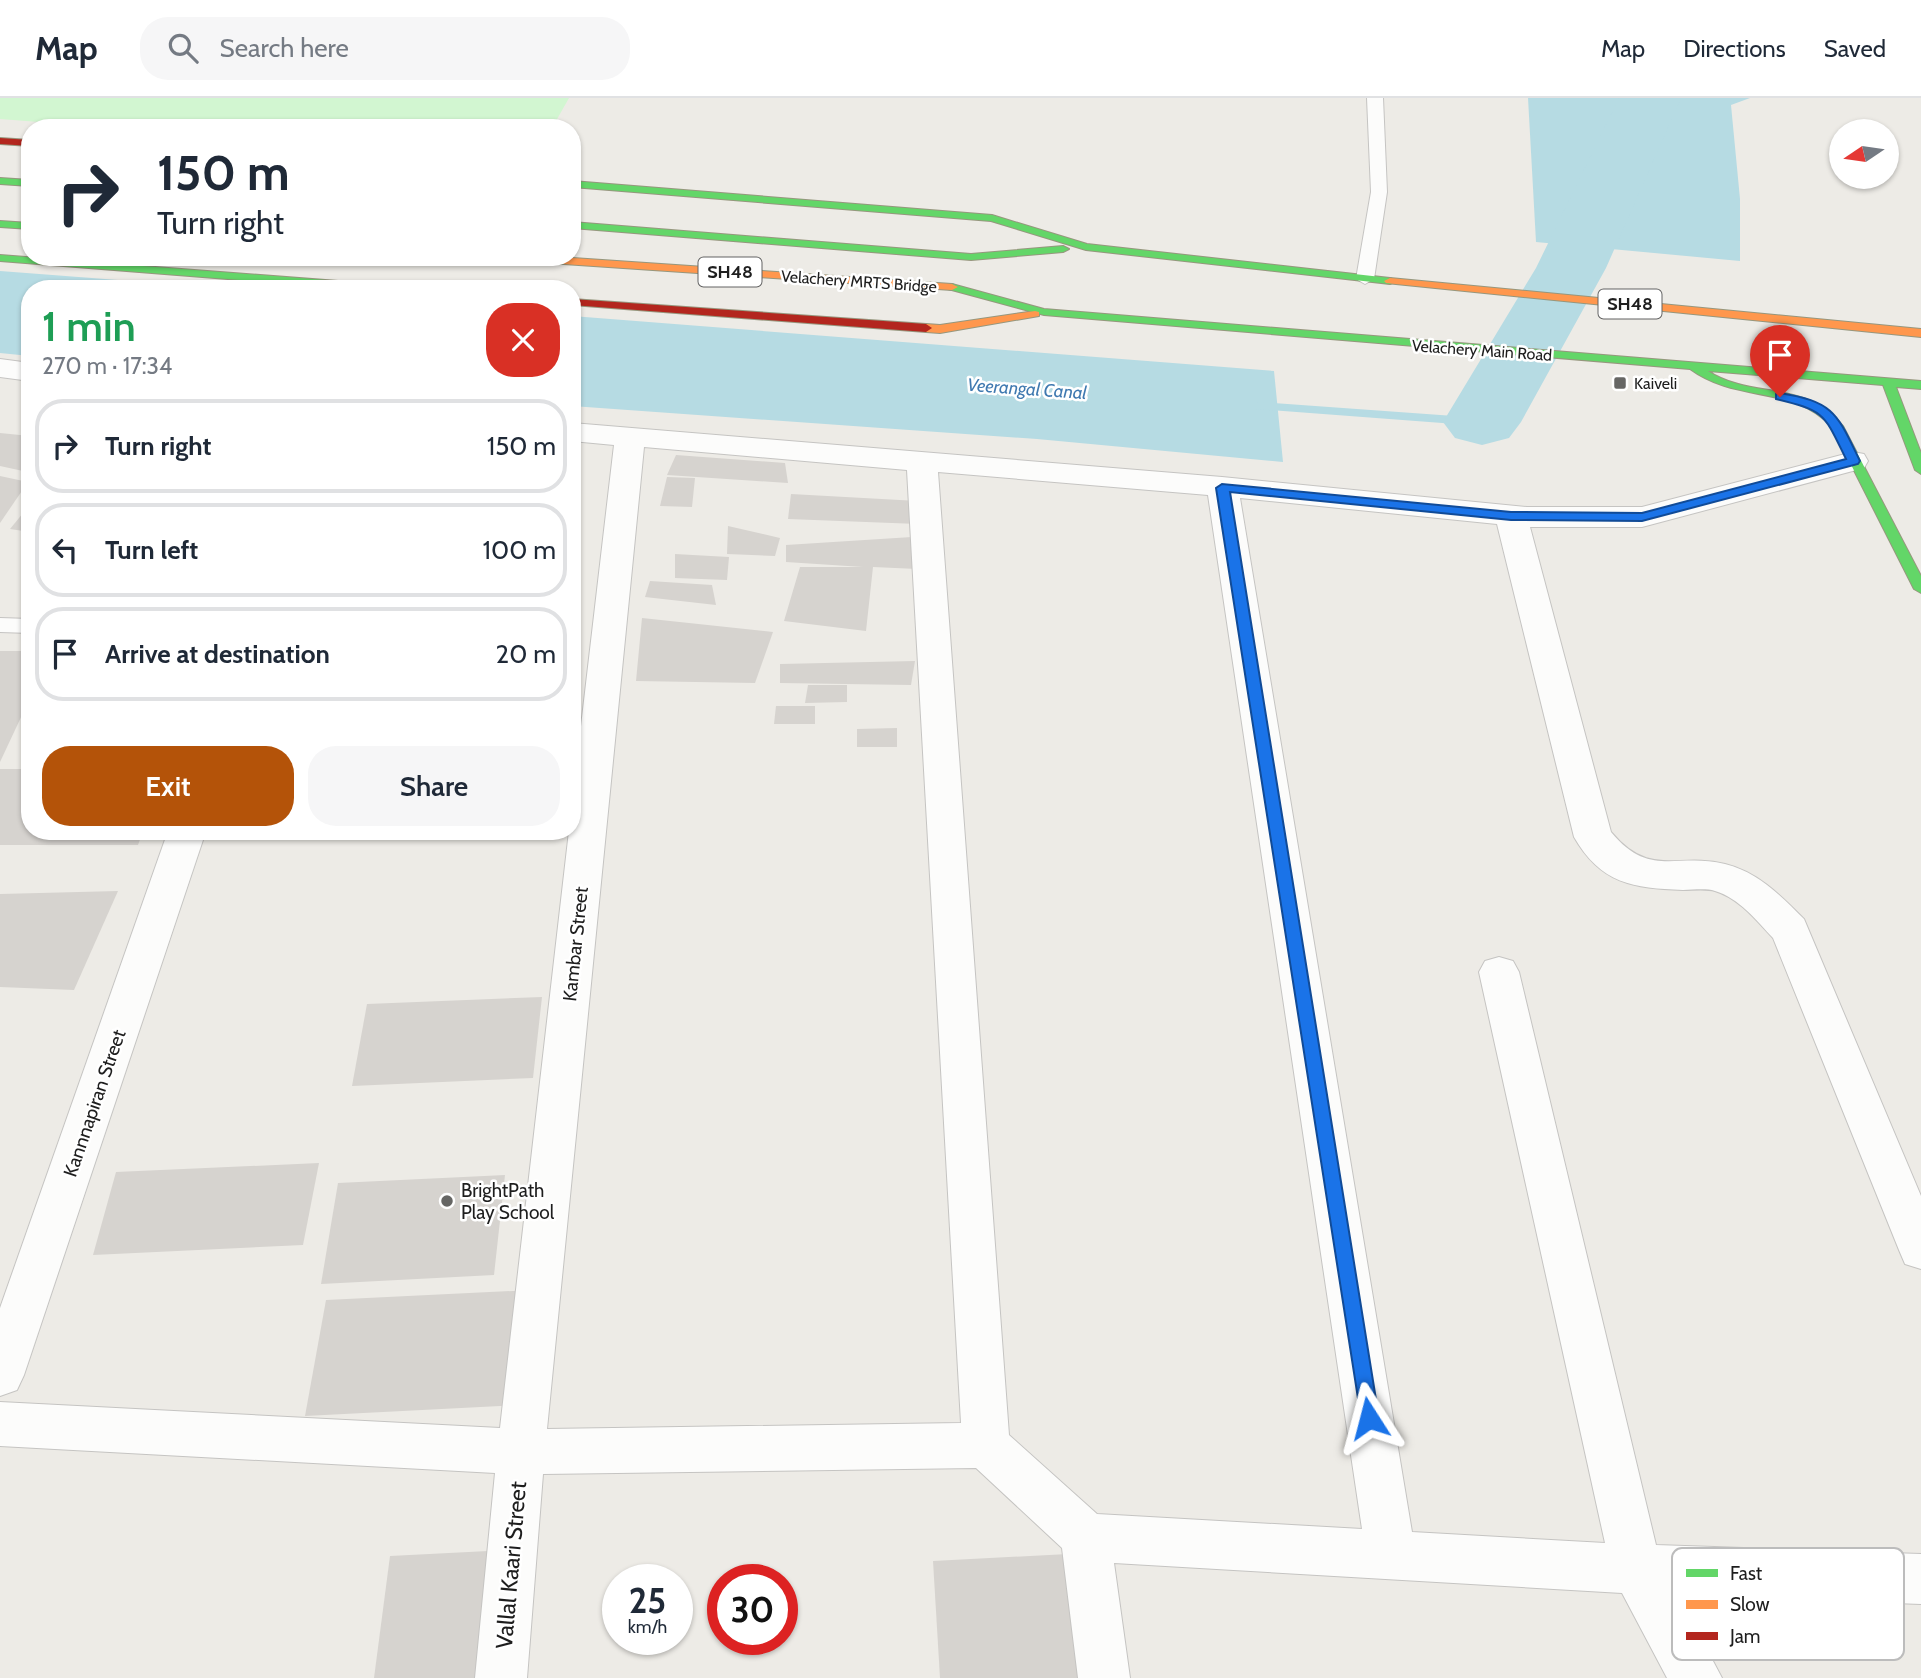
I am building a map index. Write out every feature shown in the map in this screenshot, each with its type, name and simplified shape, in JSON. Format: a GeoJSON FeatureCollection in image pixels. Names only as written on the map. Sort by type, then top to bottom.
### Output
{"type":"FeatureCollection","features":[{"type":"Feature","properties":{"kind":"main road"},"geometry":{"type":"LineString","coordinates":[[0,141],[21,142]]}},
{"type":"Feature","properties":{"kind":"main road"},"geometry":{"type":"LineString","coordinates":[[0,181],[21,182]]}},
{"type":"Feature","properties":{"kind":"main road"},"geometry":{"type":"LineString","coordinates":[[581,185],[992,219],[1086,247]]}},
{"type":"Feature","properties":{"kind":"main road"},"geometry":{"type":"LineString","coordinates":[[0,224],[21,225]]}},
{"type":"Feature","properties":{"kind":"main road","name":"Velachery MRTS Bridge"},"geometry":{"type":"LineString","coordinates":[[581,226],[971,257],[1086,247]]}},
{"type":"Feature","properties":{"kind":"main road","name":"SH48"},"geometry":{"type":"LineString","coordinates":[[1086,247],[1498,293],[1762,315],[1921,333]]}},
{"type":"Feature","properties":{"kind":"main road"},"geometry":{"type":"LineString","coordinates":[[0,258],[21,260]]}},
{"type":"Feature","properties":{"kind":"main road","name":"Velachery MRTS Bridge"},"geometry":{"type":"LineString","coordinates":[[581,262],[956,287],[1044,312]]}},
{"type":"Feature","properties":{"kind":"main road"},"geometry":{"type":"LineString","coordinates":[[104,266],[286,280]]}},
{"type":"Feature","properties":{"kind":"main road"},"geometry":{"type":"LineString","coordinates":[[581,303],[940,329],[1044,312]]}},
{"type":"Feature","properties":{"kind":"main road","name":"Velachery Main Road"},"geometry":{"type":"LineString","coordinates":[[1044,312],[1485,351],[1921,385]]}},
{"type":"Feature","properties":{"kind":"main road"},"geometry":{"type":"LineString","coordinates":[[1693,366],[1706,378],[1731,388],[1805,401],[1824,409],[1837,426],[1921,589]]}},
{"type":"Feature","properties":{"kind":"main road"},"geometry":{"type":"LineString","coordinates":[[1888,382],[1921,470]]}},
{"type":"Feature","properties":{"kind":"street"},"geometry":{"type":"LineString","coordinates":[[0,368],[21,371]]}},
{"type":"Feature","properties":{"kind":"street"},"geometry":{"type":"LineString","coordinates":[[581,433],[1222,488],[1511,516],[1642,517],[1853,461]]}},
{"type":"Feature","properties":{"kind":"street","name":"Kambar Street"},"geometry":{"type":"LineString","coordinates":[[521,1452],[630,437]]}},
{"type":"Feature","properties":{"kind":"street"},"geometry":{"type":"LineString","coordinates":[[922,463],[986,1445]]}},
{"type":"Feature","properties":{"kind":"street"},"geometry":{"type":"LineString","coordinates":[[1222,488],[1391,1555]]}},
{"type":"Feature","properties":{"kind":"street"},"geometry":{"type":"LineString","coordinates":[[1511,516],[1593,838],[1609,856],[1637,874],[1722,877],[1758,897],[1790,930],[1921,1250]]}},
{"type":"Feature","properties":{"kind":"street","name":"Kannnapiran Street"},"geometry":{"type":"LineString","coordinates":[[0,1375],[184,840]]}},
{"type":"Feature","properties":{"kind":"street"},"geometry":{"type":"LineString","coordinates":[[1499,972],[1636,1569],[1672,1634]]}},
{"type":"Feature","properties":{"kind":"street"},"geometry":{"type":"LineString","coordinates":[[0,1424],[521,1452],[986,1445],[1086,1537],[1672,1570]]}},
{"type":"Feature","properties":{"kind":"street","name":"Vallal Kaari Street"},"geometry":{"type":"LineString","coordinates":[[501,1678],[521,1452]]}},
{"type":"Feature","properties":{"kind":"street"},"geometry":{"type":"LineString","coordinates":[[1086,1537],[1104,1678]]}},
{"type":"Feature","properties":{"kind":"street"},"geometry":{"type":"LineString","coordinates":[[1686,1660],[1696,1678]]}},
{"type":"Feature","properties":{"kind":"lane"},"geometry":{"type":"LineString","coordinates":[[1365,279],[1379,192],[1375,98]]}},
{"type":"Feature","properties":{"kind":"lane"},"geometry":{"type":"LineString","coordinates":[[0,625],[21,626]]}},
{"type":"Feature","properties":{"kind":"green space"},"geometry":{"type":"Polygon","coordinates":[[[0,98],[569,98],[557,119],[0,119],[0,98]]]}},
{"type":"Feature","properties":{"kind":"water"},"geometry":{"type":"Polygon","coordinates":[[[1528,98],[1750,98],[1731,105],[1740,199],[1740,261],[1536,242],[1528,98]]]}},
{"type":"Feature","properties":{"kind":"water"},"geometry":{"type":"Polygon","coordinates":[[[0,271],[118,280],[21,280],[21,355],[0,353],[0,271]]]}},
{"type":"Feature","properties":{"kind":"water"},"geometry":{"type":"Polygon","coordinates":[[[581,317],[1274,371],[1283,462],[1037,439],[581,407],[581,317]]]}},
{"type":"Feature","properties":{"kind":"building"},"geometry":{"type":"Polygon","coordinates":[[[0,433],[21,435],[21,471],[0,466],[0,433]]]}},
{"type":"Feature","properties":{"kind":"building"},"geometry":{"type":"Polygon","coordinates":[[[676,455],[785,463],[788,483],[667,475],[676,455]]]}},
{"type":"Feature","properties":{"kind":"building"},"geometry":{"type":"Polygon","coordinates":[[[0,476],[21,480],[21,492],[0,523],[0,476]]]}},
{"type":"Feature","properties":{"kind":"building"},"geometry":{"type":"Polygon","coordinates":[[[667,477],[695,478],[692,507],[660,506],[667,477]]]}},
{"type":"Feature","properties":{"kind":"building"},"geometry":{"type":"Polygon","coordinates":[[[791,494],[918,501],[918,524],[788,519],[791,494]]]}},
{"type":"Feature","properties":{"kind":"building"},"geometry":{"type":"Polygon","coordinates":[[[21,516],[21,531],[10,529],[21,516]]]}},
{"type":"Feature","properties":{"kind":"building"},"geometry":{"type":"Polygon","coordinates":[[[728,526],[780,538],[775,556],[727,554],[728,526]]]}},
{"type":"Feature","properties":{"kind":"building"},"geometry":{"type":"Polygon","coordinates":[[[912,537],[917,569],[873,567],[866,631],[784,621],[800,567],[863,567],[786,562],[786,545],[912,537]]]}},
{"type":"Feature","properties":{"kind":"building"},"geometry":{"type":"Polygon","coordinates":[[[675,554],[729,557],[727,580],[675,578],[675,554]]]}},
{"type":"Feature","properties":{"kind":"building"},"geometry":{"type":"Polygon","coordinates":[[[650,581],[712,585],[716,605],[645,597],[650,581]]]}},
{"type":"Feature","properties":{"kind":"building"},"geometry":{"type":"Polygon","coordinates":[[[642,618],[773,632],[755,683],[636,681],[642,618]]]}},
{"type":"Feature","properties":{"kind":"building"},"geometry":{"type":"Polygon","coordinates":[[[0,651],[21,651],[21,717],[0,762],[0,651]]]}},
{"type":"Feature","properties":{"kind":"building"},"geometry":{"type":"Polygon","coordinates":[[[915,661],[911,685],[780,683],[780,664],[915,661]]]}},
{"type":"Feature","properties":{"kind":"building"},"geometry":{"type":"Polygon","coordinates":[[[808,685],[847,685],[847,702],[805,703],[808,685]]]}},
{"type":"Feature","properties":{"kind":"building"},"geometry":{"type":"Polygon","coordinates":[[[776,706],[815,706],[815,724],[774,724],[776,706]]]}},
{"type":"Feature","properties":{"kind":"building"},"geometry":{"type":"Polygon","coordinates":[[[897,728],[897,747],[857,747],[857,729],[897,728]]]}},
{"type":"Feature","properties":{"kind":"building"},"geometry":{"type":"Polygon","coordinates":[[[0,769],[21,769],[21,840],[140,840],[138,845],[0,845],[0,769]]]}},
{"type":"Feature","properties":{"kind":"building"},"geometry":{"type":"Polygon","coordinates":[[[118,891],[74,990],[0,987],[0,894],[118,891]]]}},
{"type":"Feature","properties":{"kind":"building"},"geometry":{"type":"Polygon","coordinates":[[[542,997],[533,1078],[352,1086],[367,1004],[542,997]]]}},
{"type":"Feature","properties":{"kind":"building"},"geometry":{"type":"Polygon","coordinates":[[[319,1163],[303,1245],[93,1255],[116,1172],[319,1163]]]}},
{"type":"Feature","properties":{"kind":"building"},"geometry":{"type":"Polygon","coordinates":[[[505,1175],[494,1275],[321,1284],[338,1183],[505,1175]]]}},
{"type":"Feature","properties":{"kind":"building"},"geometry":{"type":"Polygon","coordinates":[[[533,1290],[522,1405],[305,1416],[326,1300],[533,1290]]]}},
{"type":"Feature","properties":{"kind":"building"},"geometry":{"type":"Polygon","coordinates":[[[488,1551],[475,1678],[374,1678],[390,1556],[488,1551]]]}},
{"type":"Feature","properties":{"kind":"building"},"geometry":{"type":"Polygon","coordinates":[[[1068,1554],[1080,1678],[940,1678],[933,1561],[1068,1554]]]}},
{"type":"Feature","properties":{"kind":"waterway"},"geometry":{"type":"LineString","coordinates":[[1482,422],[1571,268],[1650,98]]}},
{"type":"Feature","properties":{"kind":"waterway","name":"Veerangal Canal"},"geometry":{"type":"LineString","coordinates":[[1259,406],[1482,422]]}},
{"type":"Feature","properties":{"kind":"traffic: fast"},"geometry":{"type":"LineString","coordinates":[[0,181],[21,182]]}},
{"type":"Feature","properties":{"kind":"traffic: fast"},"geometry":{"type":"LineString","coordinates":[[581,185],[992,218],[1086,247],[1390,281]]}},
{"type":"Feature","properties":{"kind":"traffic: fast"},"geometry":{"type":"LineString","coordinates":[[0,224],[21,225]]}},
{"type":"Feature","properties":{"kind":"traffic: fast"},"geometry":{"type":"LineString","coordinates":[[581,226],[971,257],[1063,249]]}},
{"type":"Feature","properties":{"kind":"traffic: fast"},"geometry":{"type":"LineString","coordinates":[[0,258],[21,260]]}},
{"type":"Feature","properties":{"kind":"traffic: fast"},"geometry":{"type":"LineString","coordinates":[[104,266],[286,280]]}},
{"type":"Feature","properties":{"kind":"traffic: fast"},"geometry":{"type":"LineString","coordinates":[[952,287],[1044,312],[1921,385]]}},
{"type":"Feature","properties":{"kind":"traffic: fast"},"geometry":{"type":"LineString","coordinates":[[1693,366],[1722,383],[1800,399],[1825,413],[1837,426],[1921,589]]}},
{"type":"Feature","properties":{"kind":"traffic: fast"},"geometry":{"type":"LineString","coordinates":[[1888,382],[1921,470]]}},
{"type":"Feature","properties":{"kind":"traffic: slow"},"geometry":{"type":"LineString","coordinates":[[581,262],[952,287]]}},
{"type":"Feature","properties":{"kind":"traffic: slow"},"geometry":{"type":"LineString","coordinates":[[1390,281],[1921,333]]}},
{"type":"Feature","properties":{"kind":"traffic: slow"},"geometry":{"type":"LineString","coordinates":[[926,328],[940,329],[1035,314]]}},
{"type":"Feature","properties":{"kind":"traffic: jam"},"geometry":{"type":"LineString","coordinates":[[0,141],[21,142]]}},
{"type":"Feature","properties":{"kind":"traffic: jam"},"geometry":{"type":"LineString","coordinates":[[581,303],[926,328]]}},
{"type":"Feature","properties":{"kind":"place","name":"Kaiveli"},"geometry":{"type":"Point","coordinates":[1620,383]}},
{"type":"Feature","properties":{"kind":"place","name":"BrightPath Play School"},"geometry":{"type":"Point","coordinates":[447,1201]}},
{"type":"Feature","properties":{"kind":"route"},"geometry":{"type":"LineString","coordinates":[[1369,1418],[1222,488],[1511,516],[1642,517],[1853,461],[1837,426],[1824,409],[1805,401],[1780,397]]}}]}
